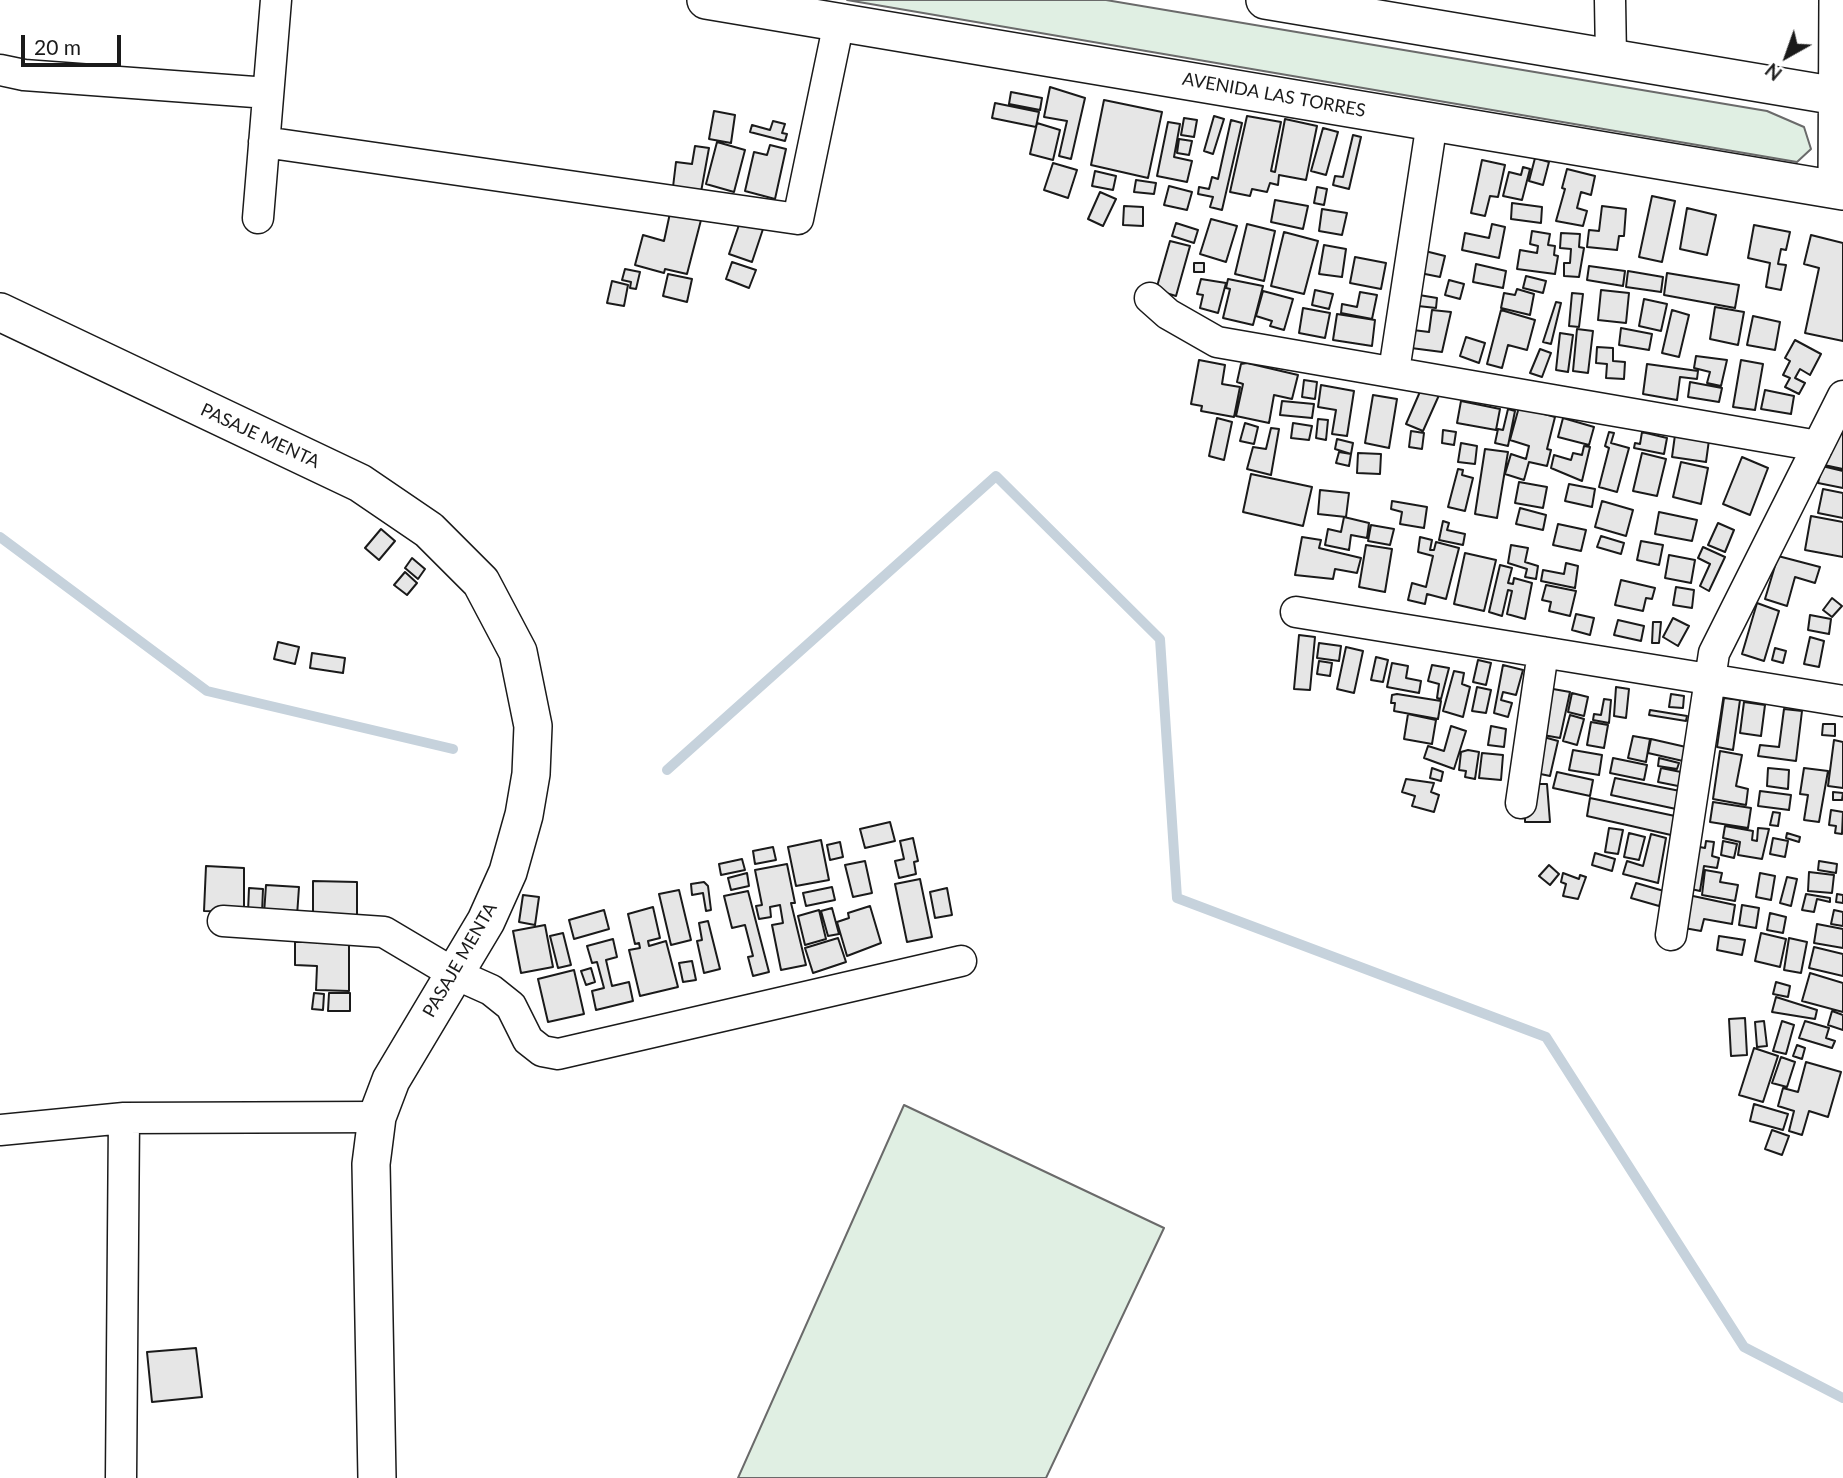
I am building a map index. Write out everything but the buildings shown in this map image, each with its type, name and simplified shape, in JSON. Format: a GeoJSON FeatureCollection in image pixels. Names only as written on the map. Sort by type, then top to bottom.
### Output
{"type":"FeatureCollection","features":[{"type":"Feature","properties":{"kind":"street"},"geometry":{"type":"LineString","coordinates":[[258,218],[276,0]]}},
{"type":"Feature","properties":{"kind":"street","name":"AVENIDA LAS TORRES"},"geometry":{"type":"LineString","coordinates":[[706,0],[1840,190]]}},
{"type":"Feature","properties":{"kind":"street"},"geometry":{"type":"LineString","coordinates":[[1265,0],[1348,6],[1611,57],[1840,96]]}},
{"type":"Feature","properties":{"kind":"street"},"geometry":{"type":"LineString","coordinates":[[1610,0],[1611,57]]}},
{"type":"Feature","properties":{"kind":"street"},"geometry":{"type":"LineString","coordinates":[[1838,0],[1840,190]]}},
{"type":"Feature","properties":{"kind":"street"},"geometry":{"type":"LineString","coordinates":[[264,142],[798,219],[839,22]]}},
{"type":"Feature","properties":{"kind":"street"},"geometry":{"type":"LineString","coordinates":[[0,70],[268,93]]}},
{"type":"Feature","properties":{"kind":"street"},"geometry":{"type":"LineString","coordinates":[[1394,371],[1432,122]]}},
{"type":"Feature","properties":{"kind":"street"},"geometry":{"type":"LineString","coordinates":[[1150,298],[1168,314],[1217,342],[1818,446]]}},
{"type":"Feature","properties":{"kind":"street","name":"PASAJE MENTA"},"geometry":{"type":"LineString","coordinates":[[0,312],[360,483],[429,530],[481,582],[518,652],[533,726],[531,774],[508,872],[486,921],[391,1080],[377,1117],[371,1164],[377,1478]]}},
{"type":"Feature","properties":{"kind":"street"},"geometry":{"type":"LineString","coordinates":[[1671,935],[1714,653],[1843,396]]}},
{"type":"Feature","properties":{"kind":"street"},"geometry":{"type":"LineString","coordinates":[[1296,612],[1843,701]]}},
{"type":"Feature","properties":{"kind":"street"},"geometry":{"type":"LineString","coordinates":[[1521,803],[1543,652]]}},
{"type":"Feature","properties":{"kind":"street"},"geometry":{"type":"LineString","coordinates":[[223,921],[384,932],[453,973],[491,990],[511,1006],[528,1040],[542,1051],[558,1054],[961,961]]}},
{"type":"Feature","properties":{"kind":"street"},"geometry":{"type":"LineString","coordinates":[[0,1130],[124,1118],[377,1117]]}},
{"type":"Feature","properties":{"kind":"street"},"geometry":{"type":"LineString","coordinates":[[121,1478],[124,1118]]}},
{"type":"Feature","properties":{"kind":"green space"},"geometry":{"type":"Polygon","coordinates":[[[847,0],[1106,0],[1767,111],[1804,127],[1811,149],[1797,162],[847,0]]]}},
{"type":"Feature","properties":{"kind":"green space"},"geometry":{"type":"Polygon","coordinates":[[[904,1105],[1164,1228],[1046,1478],[738,1478],[904,1105]]]}},
{"type":"Feature","properties":{"kind":"waterway"},"geometry":{"type":"LineString","coordinates":[[667,770],[996,476],[1160,639],[1177,898],[1546,1037],[1744,1347],[1843,1398]]}},
{"type":"Feature","properties":{"kind":"waterway"},"geometry":{"type":"LineString","coordinates":[[0,537],[207,691],[453,749]]}}]}
